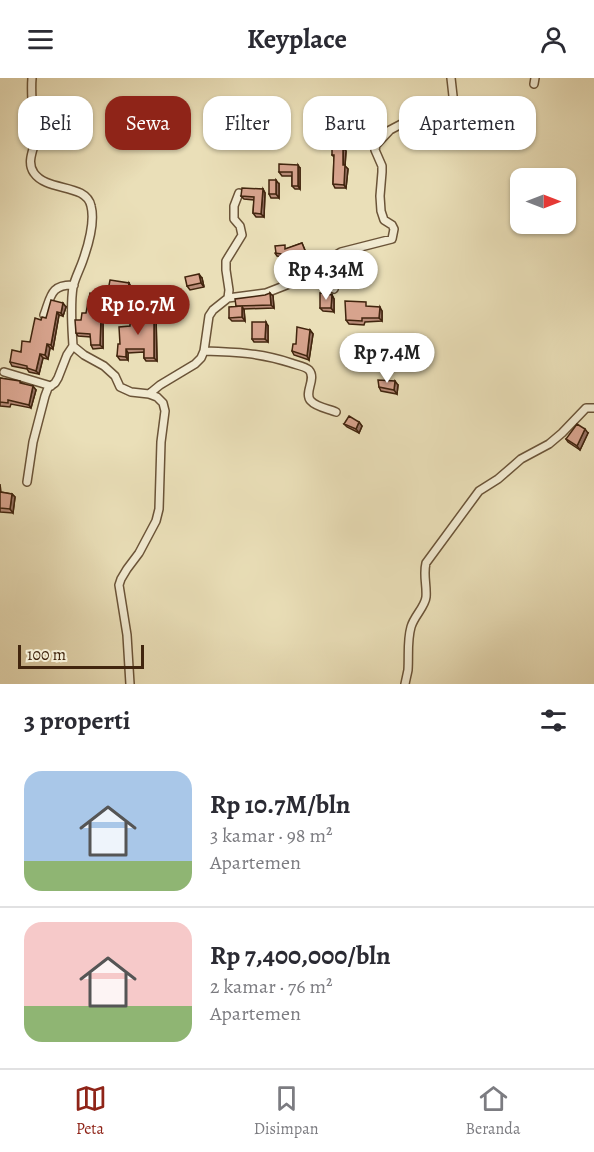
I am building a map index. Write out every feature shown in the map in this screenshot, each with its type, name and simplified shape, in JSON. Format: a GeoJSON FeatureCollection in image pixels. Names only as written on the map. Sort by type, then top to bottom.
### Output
{"type":"FeatureCollection","features":[{"type":"Feature","properties":{"kind":"street"},"geometry":{"type":"LineString","coordinates":[[27,482],[33,442],[45,396],[48,388],[58,378],[73,346],[71,307],[74,285],[88,243],[92,214],[89,200],[82,194],[57,187],[38,178],[31,169],[30,157],[36,139],[32,106],[32,78]]}},
{"type":"Feature","properties":{"kind":"street"},"geometry":{"type":"LineString","coordinates":[[311,277],[341,252],[392,239],[394,230],[392,225],[384,220],[381,211],[382,172],[375,150],[376,145],[390,130],[409,120],[417,119],[447,127],[454,122],[451,78]]}},
{"type":"Feature","properties":{"kind":"street"},"geometry":{"type":"LineString","coordinates":[[228,298],[226,261],[242,235],[240,226],[234,219],[234,206],[239,193]]}},
{"type":"Feature","properties":{"kind":"street"},"geometry":{"type":"LineString","coordinates":[[149,394],[201,358],[209,316],[228,298],[266,293],[307,277],[334,289]]}},
{"type":"Feature","properties":{"kind":"street"},"geometry":{"type":"LineString","coordinates":[[44,315],[57,287],[74,285]]}},
{"type":"Feature","properties":{"kind":"street"},"geometry":{"type":"LineString","coordinates":[[73,346],[104,366],[115,376],[120,387],[131,392],[158,397],[165,411],[161,442],[159,509],[156,521],[119,585],[127,635],[130,684]]}},
{"type":"Feature","properties":{"kind":"street"},"geometry":{"type":"LineString","coordinates":[[204,351],[252,353],[303,367],[310,375],[309,399],[312,403],[336,412]]}},
{"type":"Feature","properties":{"kind":"street"},"geometry":{"type":"LineString","coordinates":[[4,372],[51,386]]}},
{"type":"Feature","properties":{"kind":"street"},"geometry":{"type":"LineString","coordinates":[[405,684],[410,629],[412,621],[426,599],[424,570],[447,533],[479,491],[521,459],[549,444],[586,408],[594,408]]}},
{"type":"Feature","properties":{"kind":"building"},"geometry":{"type":"Polygon","coordinates":[[[332,150],[343,150],[344,185],[333,184],[334,155],[332,155],[332,150]]]}},
{"type":"Feature","properties":{"kind":"building"},"geometry":{"type":"Polygon","coordinates":[[[279,164],[298,165],[298,186],[292,186],[292,172],[279,172],[279,164]]]}},
{"type":"Feature","properties":{"kind":"building"},"geometry":{"type":"Polygon","coordinates":[[[269,180],[276,180],[276,194],[269,194],[269,180]]]}},
{"type":"Feature","properties":{"kind":"building"},"geometry":{"type":"Polygon","coordinates":[[[242,188],[263,189],[261,214],[253,213],[254,197],[241,196],[242,188]]]}},
{"type":"Feature","properties":{"kind":"building"},"geometry":{"type":"Polygon","coordinates":[[[302,243],[308,258],[291,264],[288,255],[275,253],[275,246],[285,245],[285,249],[302,243]]]}},
{"type":"Feature","properties":{"kind":"building"},"geometry":{"type":"Polygon","coordinates":[[[199,274],[201,283],[187,286],[185,277],[199,274]]]}},
{"type":"Feature","properties":{"kind":"building"},"geometry":{"type":"Polygon","coordinates":[[[110,280],[129,283],[128,290],[120,289],[119,305],[100,304],[97,319],[101,319],[100,345],[91,345],[90,334],[76,333],[75,320],[81,320],[82,313],[86,313],[90,293],[107,296],[110,280]]]}},
{"type":"Feature","properties":{"kind":"building"},"geometry":{"type":"Polygon","coordinates":[[[270,293],[271,305],[236,306],[235,299],[270,293]]]}},
{"type":"Feature","properties":{"kind":"building"},"geometry":{"type":"Polygon","coordinates":[[[320,293],[332,295],[331,308],[320,308],[320,293]]]}},
{"type":"Feature","properties":{"kind":"building"},"geometry":{"type":"Polygon","coordinates":[[[51,300],[63,303],[61,313],[57,312],[51,345],[47,344],[45,355],[40,354],[36,371],[10,362],[12,350],[21,352],[22,341],[30,342],[35,318],[41,320],[42,317],[46,318],[51,300]]]}},
{"type":"Feature","properties":{"kind":"building"},"geometry":{"type":"Polygon","coordinates":[[[345,301],[366,302],[366,306],[380,307],[379,318],[362,318],[362,321],[346,320],[345,301]]]}},
{"type":"Feature","properties":{"kind":"building"},"geometry":{"type":"Polygon","coordinates":[[[242,306],[242,317],[229,318],[229,307],[242,306]]]}},
{"type":"Feature","properties":{"kind":"building"},"geometry":{"type":"Polygon","coordinates":[[[143,312],[154,312],[154,358],[144,358],[144,349],[126,349],[126,357],[117,356],[118,344],[120,344],[119,327],[130,326],[130,316],[143,316],[143,312]]]}},
{"type":"Feature","properties":{"kind":"building"},"geometry":{"type":"Polygon","coordinates":[[[252,322],[266,322],[265,339],[252,339],[252,322]]]}},
{"type":"Feature","properties":{"kind":"building"},"geometry":{"type":"Polygon","coordinates":[[[297,327],[310,330],[307,356],[292,351],[293,344],[296,344],[297,327]]]}},
{"type":"Feature","properties":{"kind":"building"},"geometry":{"type":"Polygon","coordinates":[[[380,338],[395,341],[394,350],[379,348],[380,338]]]}},
{"type":"Feature","properties":{"kind":"building"},"geometry":{"type":"Polygon","coordinates":[[[0,378],[33,386],[29,405],[8,400],[8,403],[0,402],[0,378]]]}},
{"type":"Feature","properties":{"kind":"building"},"geometry":{"type":"Polygon","coordinates":[[[378,380],[395,381],[394,390],[379,387],[378,380]]]}},
{"type":"Feature","properties":{"kind":"building"},"geometry":{"type":"Polygon","coordinates":[[[349,416],[359,422],[356,429],[344,424],[349,416]]]}},
{"type":"Feature","properties":{"kind":"building"},"geometry":{"type":"Polygon","coordinates":[[[577,424],[585,429],[577,446],[566,439],[577,424]]]}},
{"type":"Feature","properties":{"kind":"building"},"geometry":{"type":"Polygon","coordinates":[[[0,492],[12,494],[10,509],[0,508],[0,492]]]}}]}
